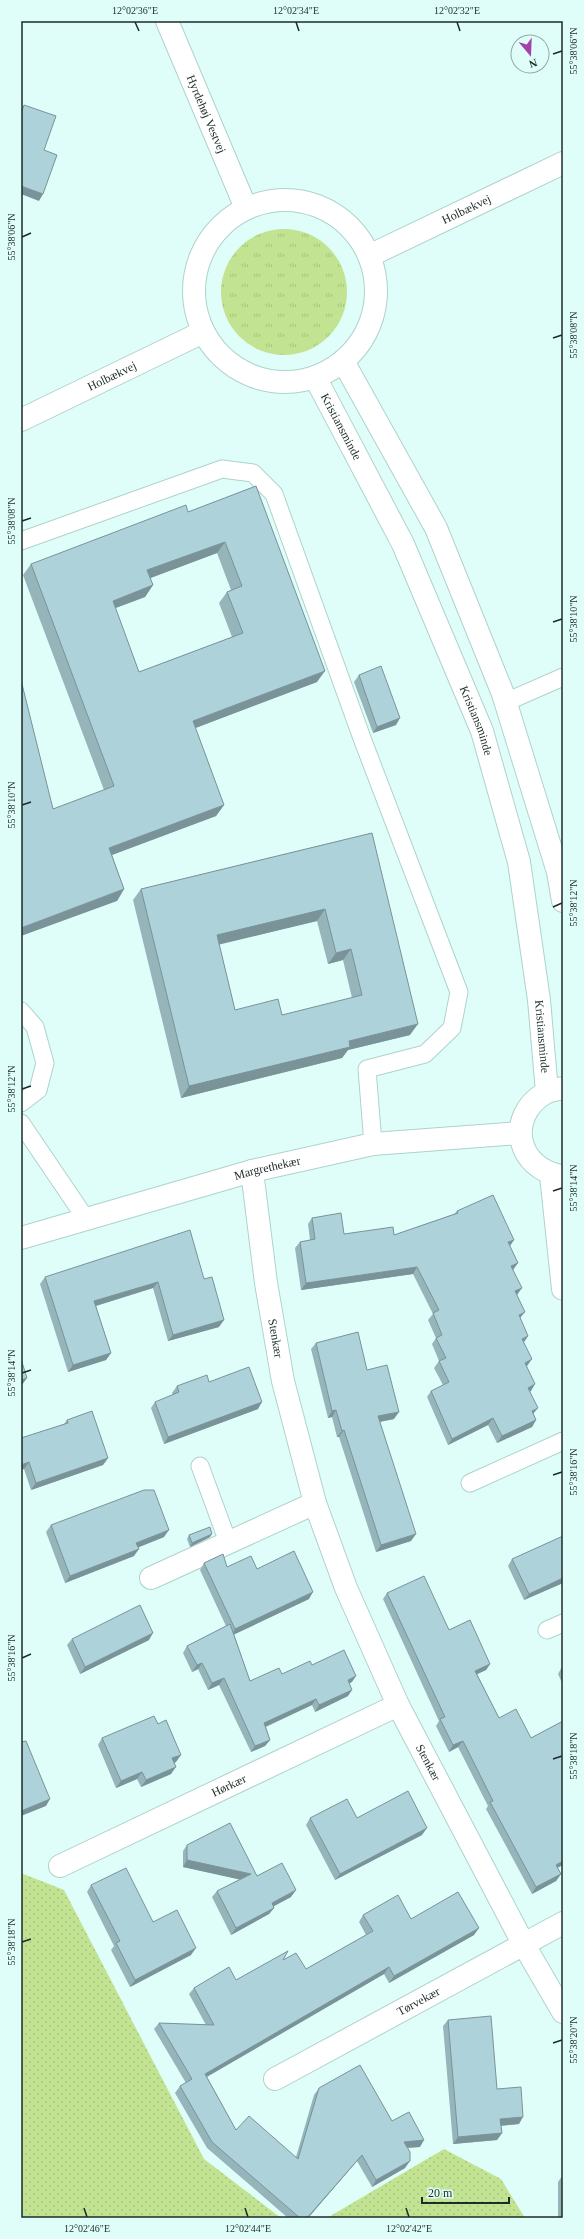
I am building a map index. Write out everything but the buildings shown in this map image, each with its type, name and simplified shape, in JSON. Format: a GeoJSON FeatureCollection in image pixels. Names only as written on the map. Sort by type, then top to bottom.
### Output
{"type":"FeatureCollection","features":[{"type":"Feature","properties":{"kind":"street","name":"Hyrdehøj Vestvej"},"geometry":{"type":"LineString","coordinates":[[166,21],[246,208]]}},
{"type":"Feature","properties":{"kind":"street","name":"Holbækvej"},"geometry":{"type":"LineString","coordinates":[[369,256],[563,163]]}},
{"type":"Feature","properties":{"kind":"street"},"geometry":{"type":"LineString","coordinates":[[274,200],[304,201],[331,212],[354,231],[369,256],[376,284],[373,313],[362,339],[343,361],[315,377],[282,382],[250,375],[223,358],[203,332],[194,307],[194,279],[201,253],[216,231],[246,208],[274,200]]}},
{"type":"Feature","properties":{"kind":"street","name":"Holbækvej"},"geometry":{"type":"LineString","coordinates":[[21,420],[203,332]]}},
{"type":"Feature","properties":{"kind":"street"},"geometry":{"type":"LineString","coordinates":[[343,361],[436,528],[506,702],[558,872],[562,894]]}},
{"type":"Feature","properties":{"kind":"street","name":"Kristiansminde"},"geometry":{"type":"LineString","coordinates":[[315,377],[404,544],[482,730],[519,862],[539,1000],[555,1090]]}},
{"type":"Feature","properties":{"kind":"street"},"geometry":{"type":"LineString","coordinates":[[555,1090],[532,1103],[524,1114],[520,1133],[523,1149],[536,1167],[557,1176],[563,1290]]}},
{"type":"Feature","properties":{"kind":"street","name":"Margrethekær"},"geometry":{"type":"LineString","coordinates":[[21,1238],[252,1171],[373,1144],[520,1133]]}},
{"type":"Feature","properties":{"kind":"street","name":"Stenkær"},"geometry":{"type":"LineString","coordinates":[[252,1171],[266,1282],[282,1381],[315,1503],[346,1588],[398,1705],[524,1944],[563,2012]]}},
{"type":"Feature","properties":{"kind":"street"},"geometry":{"type":"LineString","coordinates":[[151,1578],[315,1503]]}},
{"type":"Feature","properties":{"kind":"street","name":"Hørkær"},"geometry":{"type":"LineString","coordinates":[[60,1866],[398,1705]]}},
{"type":"Feature","properties":{"kind":"street","name":"Tørvekær"},"geometry":{"type":"LineString","coordinates":[[275,2079],[563,1923]]}},
{"type":"Feature","properties":{"kind":"lane"},"geometry":{"type":"LineString","coordinates":[[21,541],[222,468],[253,473],[274,494],[363,741],[459,992],[452,1028],[425,1054],[367,1069],[373,1144]]}},
{"type":"Feature","properties":{"kind":"lane"},"geometry":{"type":"LineString","coordinates":[[506,702],[563,677]]}},
{"type":"Feature","properties":{"kind":"lane"},"geometry":{"type":"LineString","coordinates":[[21,1011],[35,1027],[44,1063],[38,1090],[21,1103]]}},
{"type":"Feature","properties":{"kind":"lane"},"geometry":{"type":"LineString","coordinates":[[21,1123],[86,1219]]}},
{"type":"Feature","properties":{"kind":"lane"},"geometry":{"type":"LineString","coordinates":[[470,1483],[563,1442]]}},
{"type":"Feature","properties":{"kind":"lane"},"geometry":{"type":"LineString","coordinates":[[200,1466],[228,1542]]}},
{"type":"Feature","properties":{"kind":"lane"},"geometry":{"type":"LineString","coordinates":[[547,1630],[563,1623]]}},
{"type":"Feature","properties":{"kind":"green space"},"geometry":{"type":"Polygon","coordinates":[[[278,229],[290,229],[308,233],[329,247],[343,268],[347,292],[343,316],[329,337],[308,351],[290,355],[278,355],[260,351],[239,337],[225,316],[221,298],[221,286],[225,268],[239,247],[260,233],[278,229]]]}},
{"type":"Feature","properties":{"kind":"green space"},"geometry":{"type":"Polygon","coordinates":[[[21,1873],[64,1890],[204,2159],[281,2218],[21,2218],[21,1873]]]}},
{"type":"Feature","properties":{"kind":"green space"},"geometry":{"type":"Polygon","coordinates":[[[444,2149],[501,2179],[525,2218],[327,2218],[444,2149]]]}}]}
